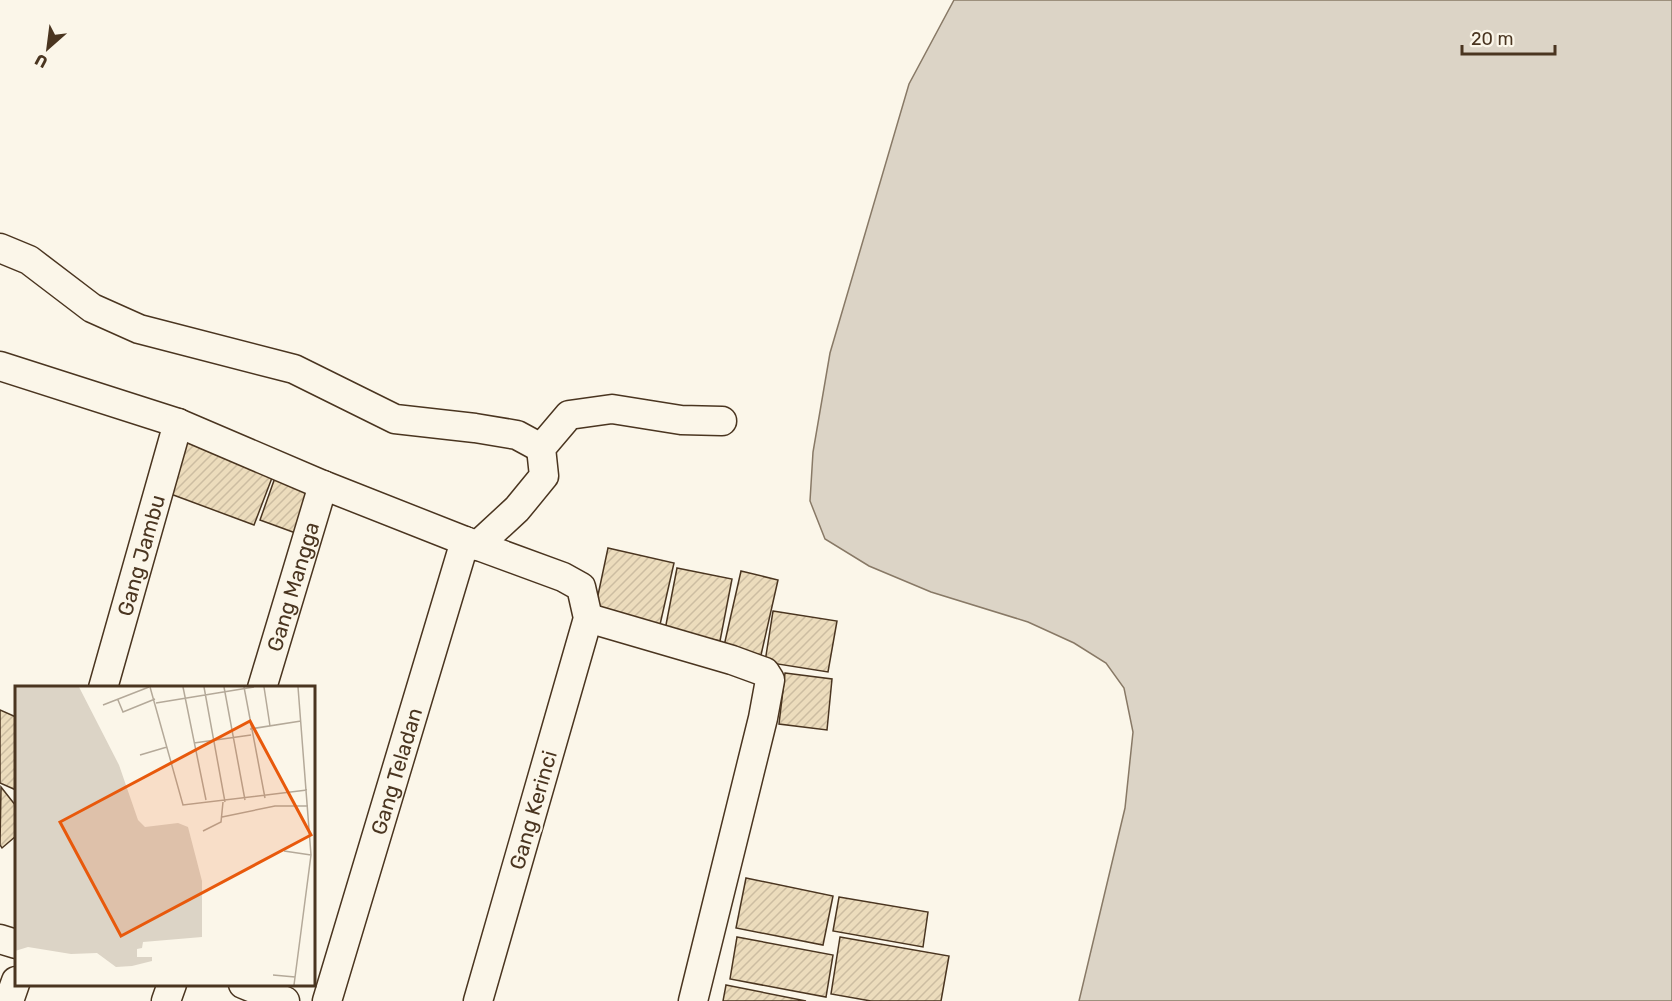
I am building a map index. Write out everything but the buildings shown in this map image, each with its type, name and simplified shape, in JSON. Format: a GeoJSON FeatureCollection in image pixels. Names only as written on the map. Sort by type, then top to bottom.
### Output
{"type":"FeatureCollection","features":[{"type":"Feature","properties":{"kind":"street"},"geometry":{"type":"LineString","coordinates":[[0,248],[29,260],[92,308],[139,329],[294,369],[395,420],[476,428],[517,435],[541,448]]}},
{"type":"Feature","properties":{"kind":"street"},"geometry":{"type":"LineString","coordinates":[[0,366],[178,423],[323,485],[563,577],[581,587],[588,618],[732,660],[765,672],[770,680],[763,718],[693,1001]]}},
{"type":"Feature","properties":{"kind":"street"},"geometry":{"type":"LineString","coordinates":[[471,543],[517,509],[544,476],[541,448],[569,415],[612,409],[681,420],[722,421]]}},
{"type":"Feature","properties":{"kind":"street","name":"Gang Jambu"},"geometry":{"type":"LineString","coordinates":[[103,686],[178,423]]}},
{"type":"Feature","properties":{"kind":"street","name":"Gang Mangga"},"geometry":{"type":"LineString","coordinates":[[262,686],[323,485]]}},
{"type":"Feature","properties":{"kind":"street","name":"Gang Teladan"},"geometry":{"type":"LineString","coordinates":[[327,1001],[471,543]]}},
{"type":"Feature","properties":{"kind":"street","name":"Gang Kerinci"},"geometry":{"type":"LineString","coordinates":[[478,1001],[588,618]]}},
{"type":"Feature","properties":{"kind":"street"},"geometry":{"type":"LineString","coordinates":[[0,939],[15,944]]}},
{"type":"Feature","properties":{"kind":"street"},"geometry":{"type":"LineString","coordinates":[[9,1001],[15,984]]}},
{"type":"Feature","properties":{"kind":"street"},"geometry":{"type":"LineString","coordinates":[[166,1001],[171,986]]}},
{"type":"Feature","properties":{"kind":"street"},"geometry":{"type":"LineString","coordinates":[[248,986],[285,1001]]}},
{"type":"Feature","properties":{"kind":"shaded area"},"geometry":{"type":"Polygon","coordinates":[[[954,0],[1672,0],[1672,1001],[1079,1001],[1125,808],[1133,732],[1124,688],[1106,663],[1074,643],[1028,622],[931,592],[869,566],[825,539],[810,501],[813,452],[830,353],[909,84],[954,0]]]}}]}
